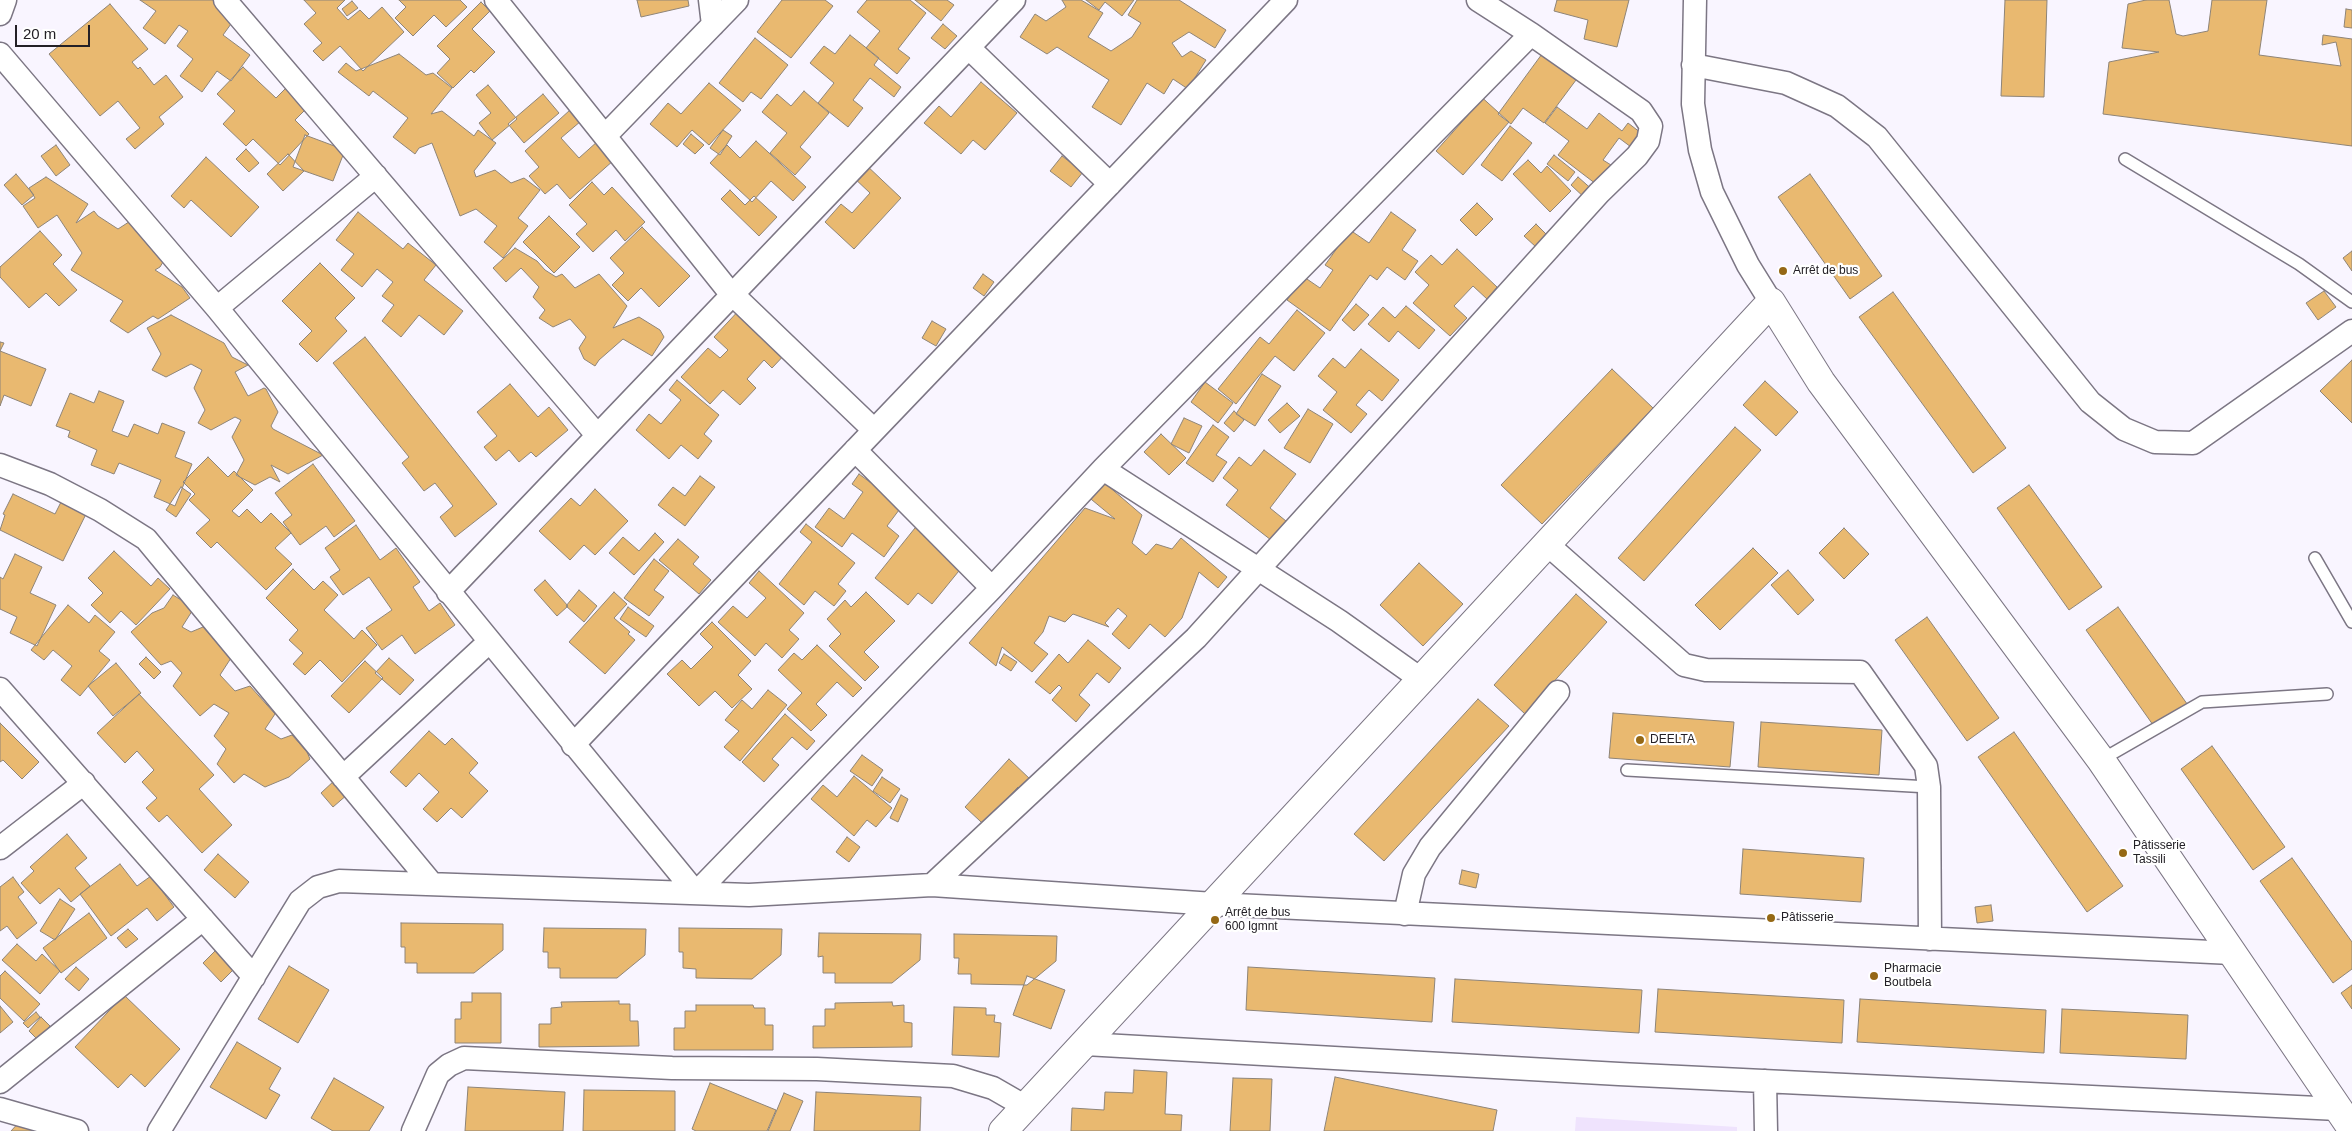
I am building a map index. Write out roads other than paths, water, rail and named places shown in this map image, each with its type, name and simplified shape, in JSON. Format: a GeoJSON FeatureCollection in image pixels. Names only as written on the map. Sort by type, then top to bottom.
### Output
{"type":"FeatureCollection","features":[{"type":"Feature","properties":{"kind":"street"},"geometry":{"type":"LineString","coordinates":[[0,14],[4,0]]}},
{"type":"Feature","properties":{"kind":"street"},"geometry":{"type":"LineString","coordinates":[[225,0],[597,435]]}},
{"type":"Feature","properties":{"kind":"street"},"geometry":{"type":"LineString","coordinates":[[496,0],[511,10],[605,136],[733,294],[874,430]]}},
{"type":"Feature","properties":{"kind":"street"},"geometry":{"type":"LineString","coordinates":[[710,0],[713,25]]}},
{"type":"Feature","properties":{"kind":"street"},"geometry":{"type":"LineString","coordinates":[[605,136],[737,0]]}},
{"type":"Feature","properties":{"kind":"street"},"geometry":{"type":"LineString","coordinates":[[448,592],[1014,0]]}},
{"type":"Feature","properties":{"kind":"street"},"geometry":{"type":"LineString","coordinates":[[573,745],[1286,0]]}},
{"type":"Feature","properties":{"kind":"street"},"geometry":{"type":"LineString","coordinates":[[932,885],[1196,638],[1599,193],[1638,156],[1648,141],[1651,126],[1641,110],[1478,0]]}},
{"type":"Feature","properties":{"kind":"street"},"geometry":{"type":"LineString","coordinates":[[1695,0],[1693,104],[1700,150],[1712,192],[1748,265],[1821,382],[2101,760],[2345,1119]]}},
{"type":"Feature","properties":{"kind":"street"},"geometry":{"type":"LineString","coordinates":[[696,893],[992,588],[1104,469],[1531,34]]}},
{"type":"Feature","properties":{"kind":"street"},"geometry":{"type":"LineString","coordinates":[[969,48],[1110,184]]}},
{"type":"Feature","properties":{"kind":"street"},"geometry":{"type":"LineString","coordinates":[[0,54],[217,308],[696,893]]}},
{"type":"Feature","properties":{"kind":"street"},"geometry":{"type":"LineString","coordinates":[[1694,65],[1786,83],[1837,106],[1876,138],[2090,402],[2124,429],[2147,439],[2155,442],[2193,443],[2352,331]]}},
{"type":"Feature","properties":{"kind":"street"},"geometry":{"type":"LineString","coordinates":[[217,308],[376,176]]}},
{"type":"Feature","properties":{"kind":"street"},"geometry":{"type":"LineString","coordinates":[[1003,1131],[1771,302]]}},
{"type":"Feature","properties":{"kind":"street"},"geometry":{"type":"LineString","coordinates":[[855,450],[992,588]]}},
{"type":"Feature","properties":{"kind":"street"},"geometry":{"type":"LineString","coordinates":[[0,465],[50,484],[100,510],[146,539],[432,884]]}},
{"type":"Feature","properties":{"kind":"street"},"geometry":{"type":"LineString","coordinates":[[1104,469],[1339,621],[1422,680]]}},
{"type":"Feature","properties":{"kind":"street"},"geometry":{"type":"LineString","coordinates":[[1547,544],[1684,665],[1706,670],[1860,672],[1926,766],[1929,788],[1930,938]]}},
{"type":"Feature","properties":{"kind":"street"},"geometry":{"type":"LineString","coordinates":[[343,777],[489,642]]}},
{"type":"Feature","properties":{"kind":"street"},"geometry":{"type":"LineString","coordinates":[[0,690],[254,978]]}},
{"type":"Feature","properties":{"kind":"street"},"geometry":{"type":"LineString","coordinates":[[1405,914],[1414,874],[1430,847],[1558,692]]}},
{"type":"Feature","properties":{"kind":"street"},"geometry":{"type":"LineString","coordinates":[[0,848],[84,783]]}},
{"type":"Feature","properties":{"kind":"street"},"geometry":{"type":"LineString","coordinates":[[160,1131],[300,901],[318,887],[339,881],[749,895],[932,885],[1214,904],[1405,914],[2232,953]]}},
{"type":"Feature","properties":{"kind":"street"},"geometry":{"type":"LineString","coordinates":[[0,1082],[203,919]]}},
{"type":"Feature","properties":{"kind":"street"},"geometry":{"type":"LineString","coordinates":[[1085,1044],[1765,1081],[2345,1119]]}},
{"type":"Feature","properties":{"kind":"street"},"geometry":{"type":"LineString","coordinates":[[413,1131],[438,1074],[449,1065],[464,1058],[672,1068],[818,1069],[953,1076],[993,1088],[1026,1106]]}},
{"type":"Feature","properties":{"kind":"street"},"geometry":{"type":"LineString","coordinates":[[1765,1081],[1766,1131]]}},
{"type":"Feature","properties":{"kind":"street"},"geometry":{"type":"LineString","coordinates":[[0,1109],[77,1131]]}},
{"type":"Feature","properties":{"kind":"lane"},"geometry":{"type":"LineString","coordinates":[[2126,159],[2299,264],[2352,302]]}},
{"type":"Feature","properties":{"kind":"lane"},"geometry":{"type":"LineString","coordinates":[[2315,558],[2352,622]]}},
{"type":"Feature","properties":{"kind":"lane"},"geometry":{"type":"LineString","coordinates":[[2101,760],[2202,702],[2327,694]]}},
{"type":"Feature","properties":{"kind":"lane"},"geometry":{"type":"LineString","coordinates":[[1627,770],[1929,788]]}},
{"type":"Feature","properties":{"kind":"place","name":"Arrêt de bus"},"geometry":{"type":"Point","coordinates":[1783,271]}},
{"type":"Feature","properties":{"kind":"place","name":"DEELTA"},"geometry":{"type":"Point","coordinates":[1640,740]}},
{"type":"Feature","properties":{"kind":"place","name":"Pâtisserie Tassili"},"geometry":{"type":"Point","coordinates":[2123,853]}},
{"type":"Feature","properties":{"kind":"place","name":"Pâtisserie"},"geometry":{"type":"Point","coordinates":[1771,918]}},
{"type":"Feature","properties":{"kind":"place","name":"Arrêt de bus 600 lgmnt"},"geometry":{"type":"Point","coordinates":[1215,920]}},
{"type":"Feature","properties":{"kind":"place","name":"Pharmacie Boutbela"},"geometry":{"type":"Point","coordinates":[1874,976]}}]}
